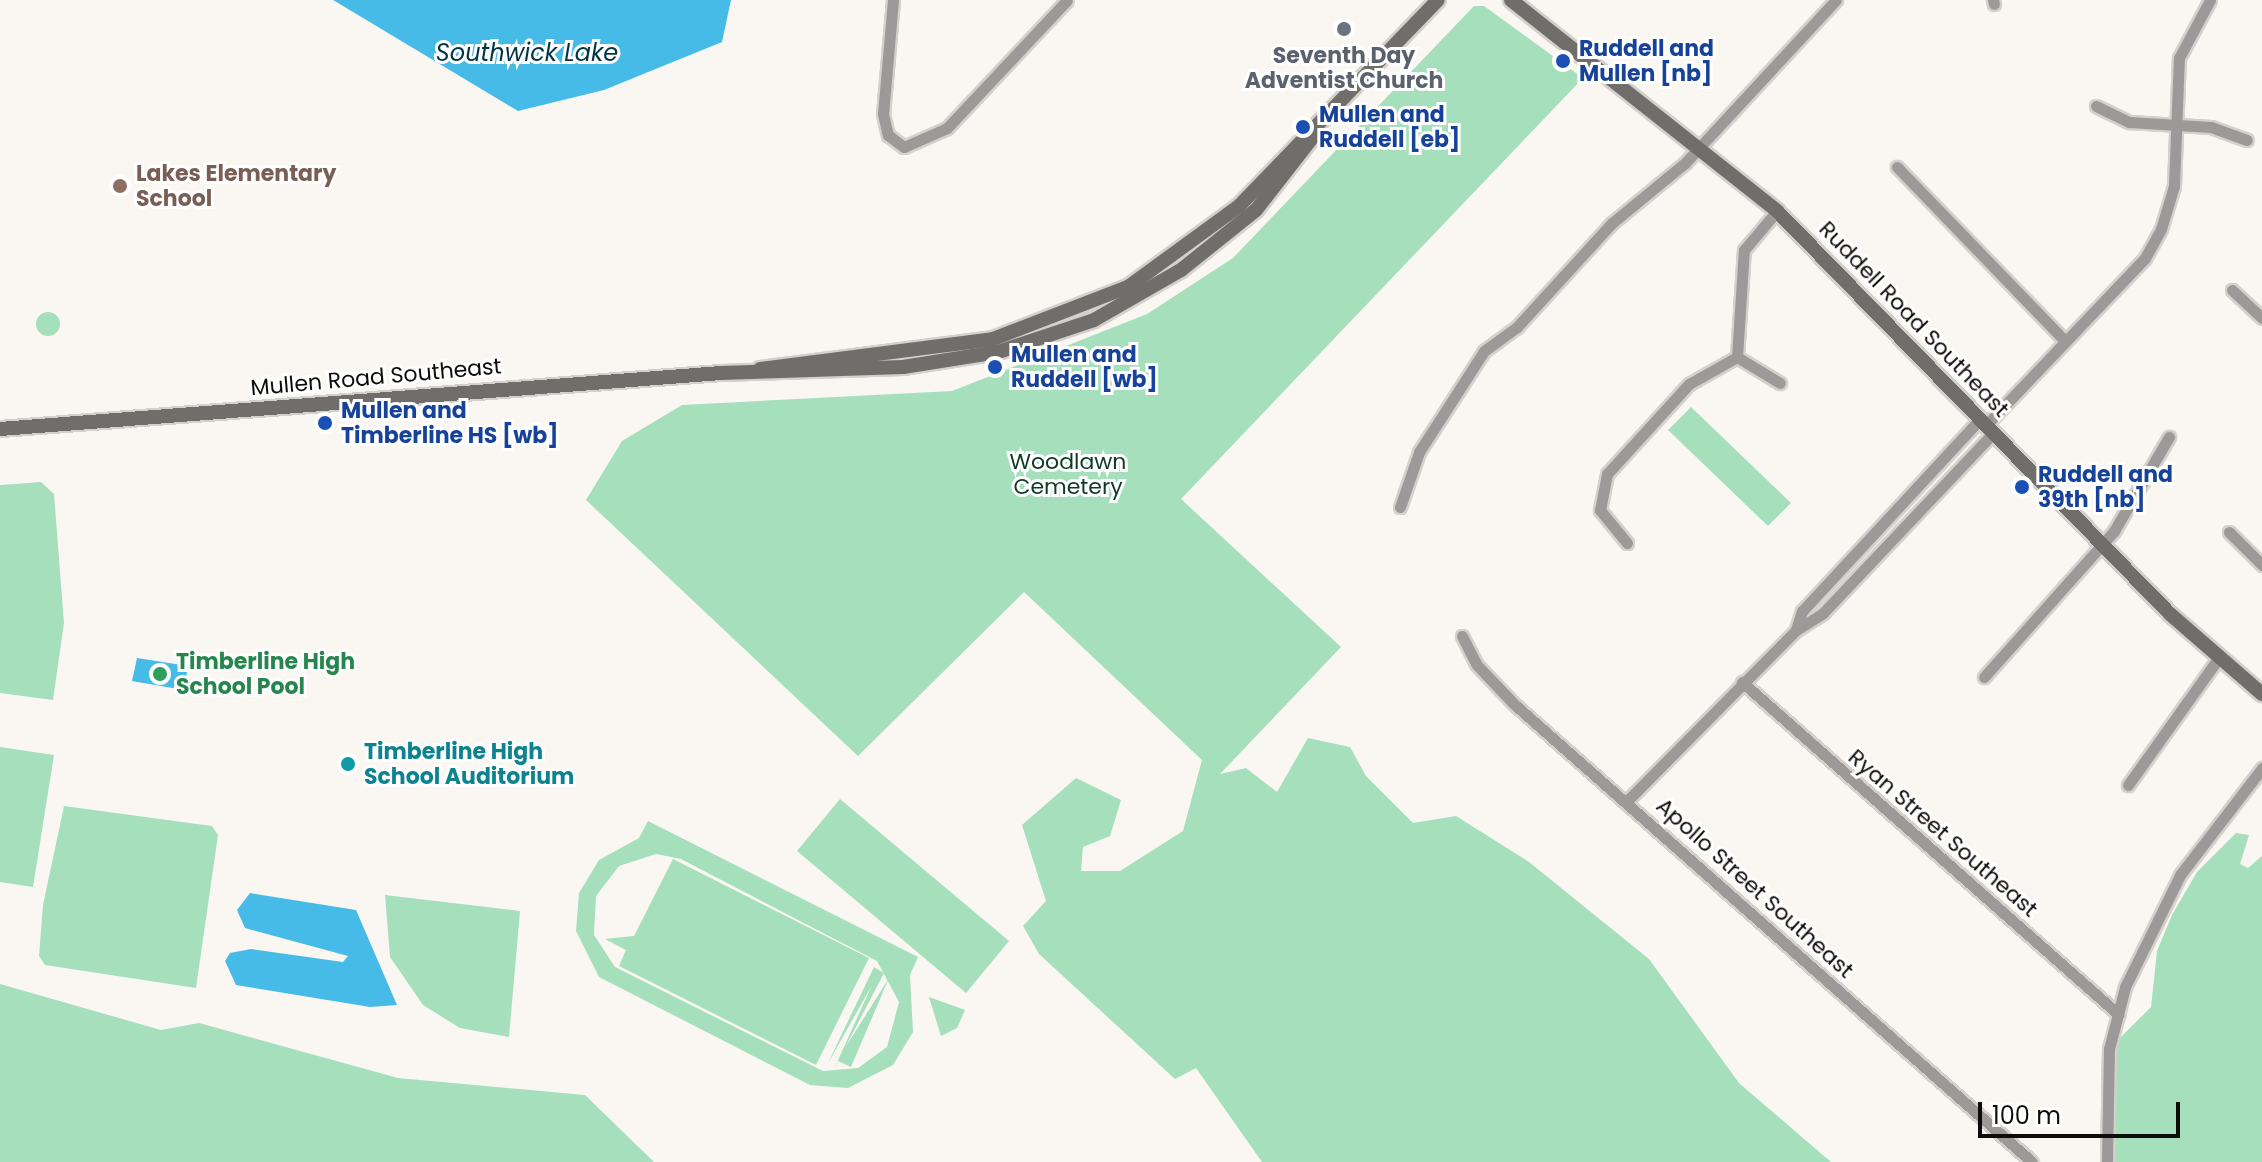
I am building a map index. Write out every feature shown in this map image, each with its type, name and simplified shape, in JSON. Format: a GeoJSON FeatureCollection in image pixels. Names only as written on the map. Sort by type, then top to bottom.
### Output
{"type":"FeatureCollection","features":[{"type":"Feature","properties":{"kind":"street"},"geometry":{"type":"LineString","coordinates":[[893,0],[883,114],[888,135],[904,147],[947,128],[1067,0]]}},
{"type":"Feature","properties":{"kind":"street","name":"Mullen Road Southeast"},"geometry":{"type":"LineString","coordinates":[[0,429],[756,371],[966,344],[1088,306],[1172,260],[1312,138],[1438,0]]}},
{"type":"Feature","properties":{"kind":"street","name":"Ruddell Road Southeast"},"geometry":{"type":"LineString","coordinates":[[1511,0],[1699,146],[1777,211],[2217,660],[2262,694]]}},
{"type":"Feature","properties":{"kind":"street"},"geometry":{"type":"LineString","coordinates":[[1400,507],[1419,452],[1484,351],[1699,146],[1836,0]]}},
{"type":"Feature","properties":{"kind":"street"},"geometry":{"type":"LineString","coordinates":[[1627,801],[1796,630],[1823,613],[2062,338],[2145,258],[2161,229],[2174,186],[2179,58],[2210,0]]}},
{"type":"Feature","properties":{"kind":"street"},"geometry":{"type":"LineString","coordinates":[[2096,106],[2129,122],[2176,128],[2211,127],[2247,140]]}},
{"type":"Feature","properties":{"kind":"street"},"geometry":{"type":"LineString","coordinates":[[1897,167],[2062,338]]}},
{"type":"Feature","properties":{"kind":"street"},"geometry":{"type":"LineString","coordinates":[[1737,357],[1744,250],[1777,211]]}},
{"type":"Feature","properties":{"kind":"street"},"geometry":{"type":"LineString","coordinates":[[2232,290],[2262,318]]}},
{"type":"Feature","properties":{"kind":"street"},"geometry":{"type":"LineString","coordinates":[[1737,357],[1780,383]]}},
{"type":"Feature","properties":{"kind":"street"},"geometry":{"type":"LineString","coordinates":[[1627,543],[1600,510],[1607,474],[1689,384],[1737,357]]}},
{"type":"Feature","properties":{"kind":"street"},"geometry":{"type":"LineString","coordinates":[[1796,630],[1802,611],[1987,425]]}},
{"type":"Feature","properties":{"kind":"street"},"geometry":{"type":"LineString","coordinates":[[1984,677],[2102,545],[2134,504],[2169,437]]}},
{"type":"Feature","properties":{"kind":"street"},"geometry":{"type":"LineString","coordinates":[[2229,532],[2262,565]]}},
{"type":"Feature","properties":{"kind":"street","name":"Apollo Street Southeast"},"geometry":{"type":"LineString","coordinates":[[1462,636],[1476,664],[1514,704],[2032,1162]]}},
{"type":"Feature","properties":{"kind":"street"},"geometry":{"type":"LineString","coordinates":[[2128,785],[2217,660]]}},
{"type":"Feature","properties":{"kind":"street","name":"Ryan Street Southeast"},"geometry":{"type":"LineString","coordinates":[[1742,682],[2118,1014]]}},
{"type":"Feature","properties":{"kind":"street"},"geometry":{"type":"LineString","coordinates":[[2107,1162],[2109,1049],[2118,1014],[2180,875],[2262,768]]}},
{"type":"Feature","properties":{"kind":"green space","name":"Woodlawn Cemetery"},"geometry":{"type":"Polygon","coordinates":[[[1474,6],[1484,6],[1583,78],[1181,499],[1341,647],[1220,774],[1246,768],[1277,792],[1308,738],[1350,747],[1366,776],[1413,823],[1456,816],[1529,862],[1649,959],[1739,1083],[1831,1162],[1262,1162],[1196,1068],[1175,1079],[1039,954],[1023,926],[1046,901],[1022,825],[1076,778],[1121,800],[1110,836],[1083,847],[1081,871],[1120,871],[1183,831],[1202,760],[1024,592],[858,756],[586,500],[622,441],[682,405],[952,391],[1147,314],[1233,258],[1474,6]]]}},
{"type":"Feature","properties":{"kind":"green space"},"geometry":{"type":"Polygon","coordinates":[[[48,312],[59,319],[60,324],[53,335],[48,336],[37,329],[36,324],[43,313],[48,312]]]}},
{"type":"Feature","properties":{"kind":"green space"},"geometry":{"type":"Polygon","coordinates":[[[1691,407],[1791,503],[1768,526],[1668,430],[1691,407]]]}},
{"type":"Feature","properties":{"kind":"green space"},"geometry":{"type":"Polygon","coordinates":[[[41,482],[54,494],[64,623],[53,700],[0,693],[0,485],[41,482]]]}},
{"type":"Feature","properties":{"kind":"green space"},"geometry":{"type":"Polygon","coordinates":[[[0,747],[54,755],[33,887],[0,882],[0,747]]]}},
{"type":"Feature","properties":{"kind":"green space"},"geometry":{"type":"Polygon","coordinates":[[[840,799],[1009,941],[966,993],[797,851],[840,799]]]}},
{"type":"Feature","properties":{"kind":"green space"},"geometry":{"type":"Polygon","coordinates":[[[64,806],[212,826],[218,835],[196,988],[45,965],[39,956],[43,905],[64,806]]]}},
{"type":"Feature","properties":{"kind":"green space"},"geometry":{"type":"Polygon","coordinates":[[[648,821],[918,957],[910,975],[913,1032],[893,1065],[848,1088],[810,1085],[599,977],[576,931],[579,893],[599,860],[639,838],[648,821]],[[656,854],[619,866],[596,896],[594,935],[615,967],[823,1071],[858,1068],[887,1047],[899,1002],[877,961],[681,859],[656,854]]]}},
{"type":"Feature","properties":{"kind":"green space"},"geometry":{"type":"Polygon","coordinates":[[[2236,833],[2249,835],[2240,864],[2248,868],[2262,856],[2262,1162],[2107,1162],[2109,1049],[2151,1007],[2157,951],[2172,915],[2197,872],[2236,833]]]}},
{"type":"Feature","properties":{"kind":"green space"},"geometry":{"type":"Polygon","coordinates":[[[673,859],[869,958],[816,1065],[619,966],[626,950],[605,939],[634,936],[673,859]]]}},
{"type":"Feature","properties":{"kind":"green space"},"geometry":{"type":"Polygon","coordinates":[[[385,895],[520,911],[509,1037],[460,1028],[423,1005],[390,957],[385,895]]]}},
{"type":"Feature","properties":{"kind":"green space"},"geometry":{"type":"Polygon","coordinates":[[[874,967],[884,973],[845,1048],[889,978],[851,1067],[838,1061],[834,1069],[872,985],[827,1065],[874,967]]]}},
{"type":"Feature","properties":{"kind":"green space"},"geometry":{"type":"Polygon","coordinates":[[[0,984],[161,1030],[199,1023],[398,1078],[585,1095],[654,1162],[0,1162],[0,984]]]}},
{"type":"Feature","properties":{"kind":"green space"},"geometry":{"type":"Polygon","coordinates":[[[929,997],[965,1010],[957,1028],[941,1036],[929,997]]]}},
{"type":"Feature","properties":{"kind":"water","name":"Southwick Lake"},"geometry":{"type":"Polygon","coordinates":[[[333,0],[731,0],[722,42],[604,90],[518,111],[333,0]]]}},
{"type":"Feature","properties":{"kind":"water","name":"Timberline High School Pool"},"geometry":{"type":"Polygon","coordinates":[[[137,658],[188,666],[184,690],[132,681],[137,658]]]}},
{"type":"Feature","properties":{"kind":"water"},"geometry":{"type":"Polygon","coordinates":[[[250,893],[356,910],[397,1005],[370,1007],[236,985],[225,961],[230,953],[251,949],[343,962],[348,956],[245,928],[237,910],[250,893]]]}},
{"type":"Feature","properties":{"kind":"place","name":"Seventh Day Adventist Church"},"geometry":{"type":"Point","coordinates":[1344,29]}},
{"type":"Feature","properties":{"kind":"place","name":"Ruddell and Mullen [nb]"},"geometry":{"type":"Point","coordinates":[1563,61]}},
{"type":"Feature","properties":{"kind":"place","name":"Mullen and Ruddell [eb]"},"geometry":{"type":"Point","coordinates":[1303,127]}},
{"type":"Feature","properties":{"kind":"place","name":"Lakes Elementary School"},"geometry":{"type":"Point","coordinates":[120,186]}},
{"type":"Feature","properties":{"kind":"place","name":"Mullen and Ruddell [wb]"},"geometry":{"type":"Point","coordinates":[995,367]}},
{"type":"Feature","properties":{"kind":"place","name":"Mullen and Timberline HS [wb]"},"geometry":{"type":"Point","coordinates":[325,423]}},
{"type":"Feature","properties":{"kind":"place","name":"Ruddell and 39th [nb]"},"geometry":{"type":"Point","coordinates":[2022,487]}},
{"type":"Feature","properties":{"kind":"place","name":"Timberline High School Pool"},"geometry":{"type":"Point","coordinates":[160,674]}},
{"type":"Feature","properties":{"kind":"place","name":"Timberline High School Auditorium"},"geometry":{"type":"Point","coordinates":[348,764]}}]}
